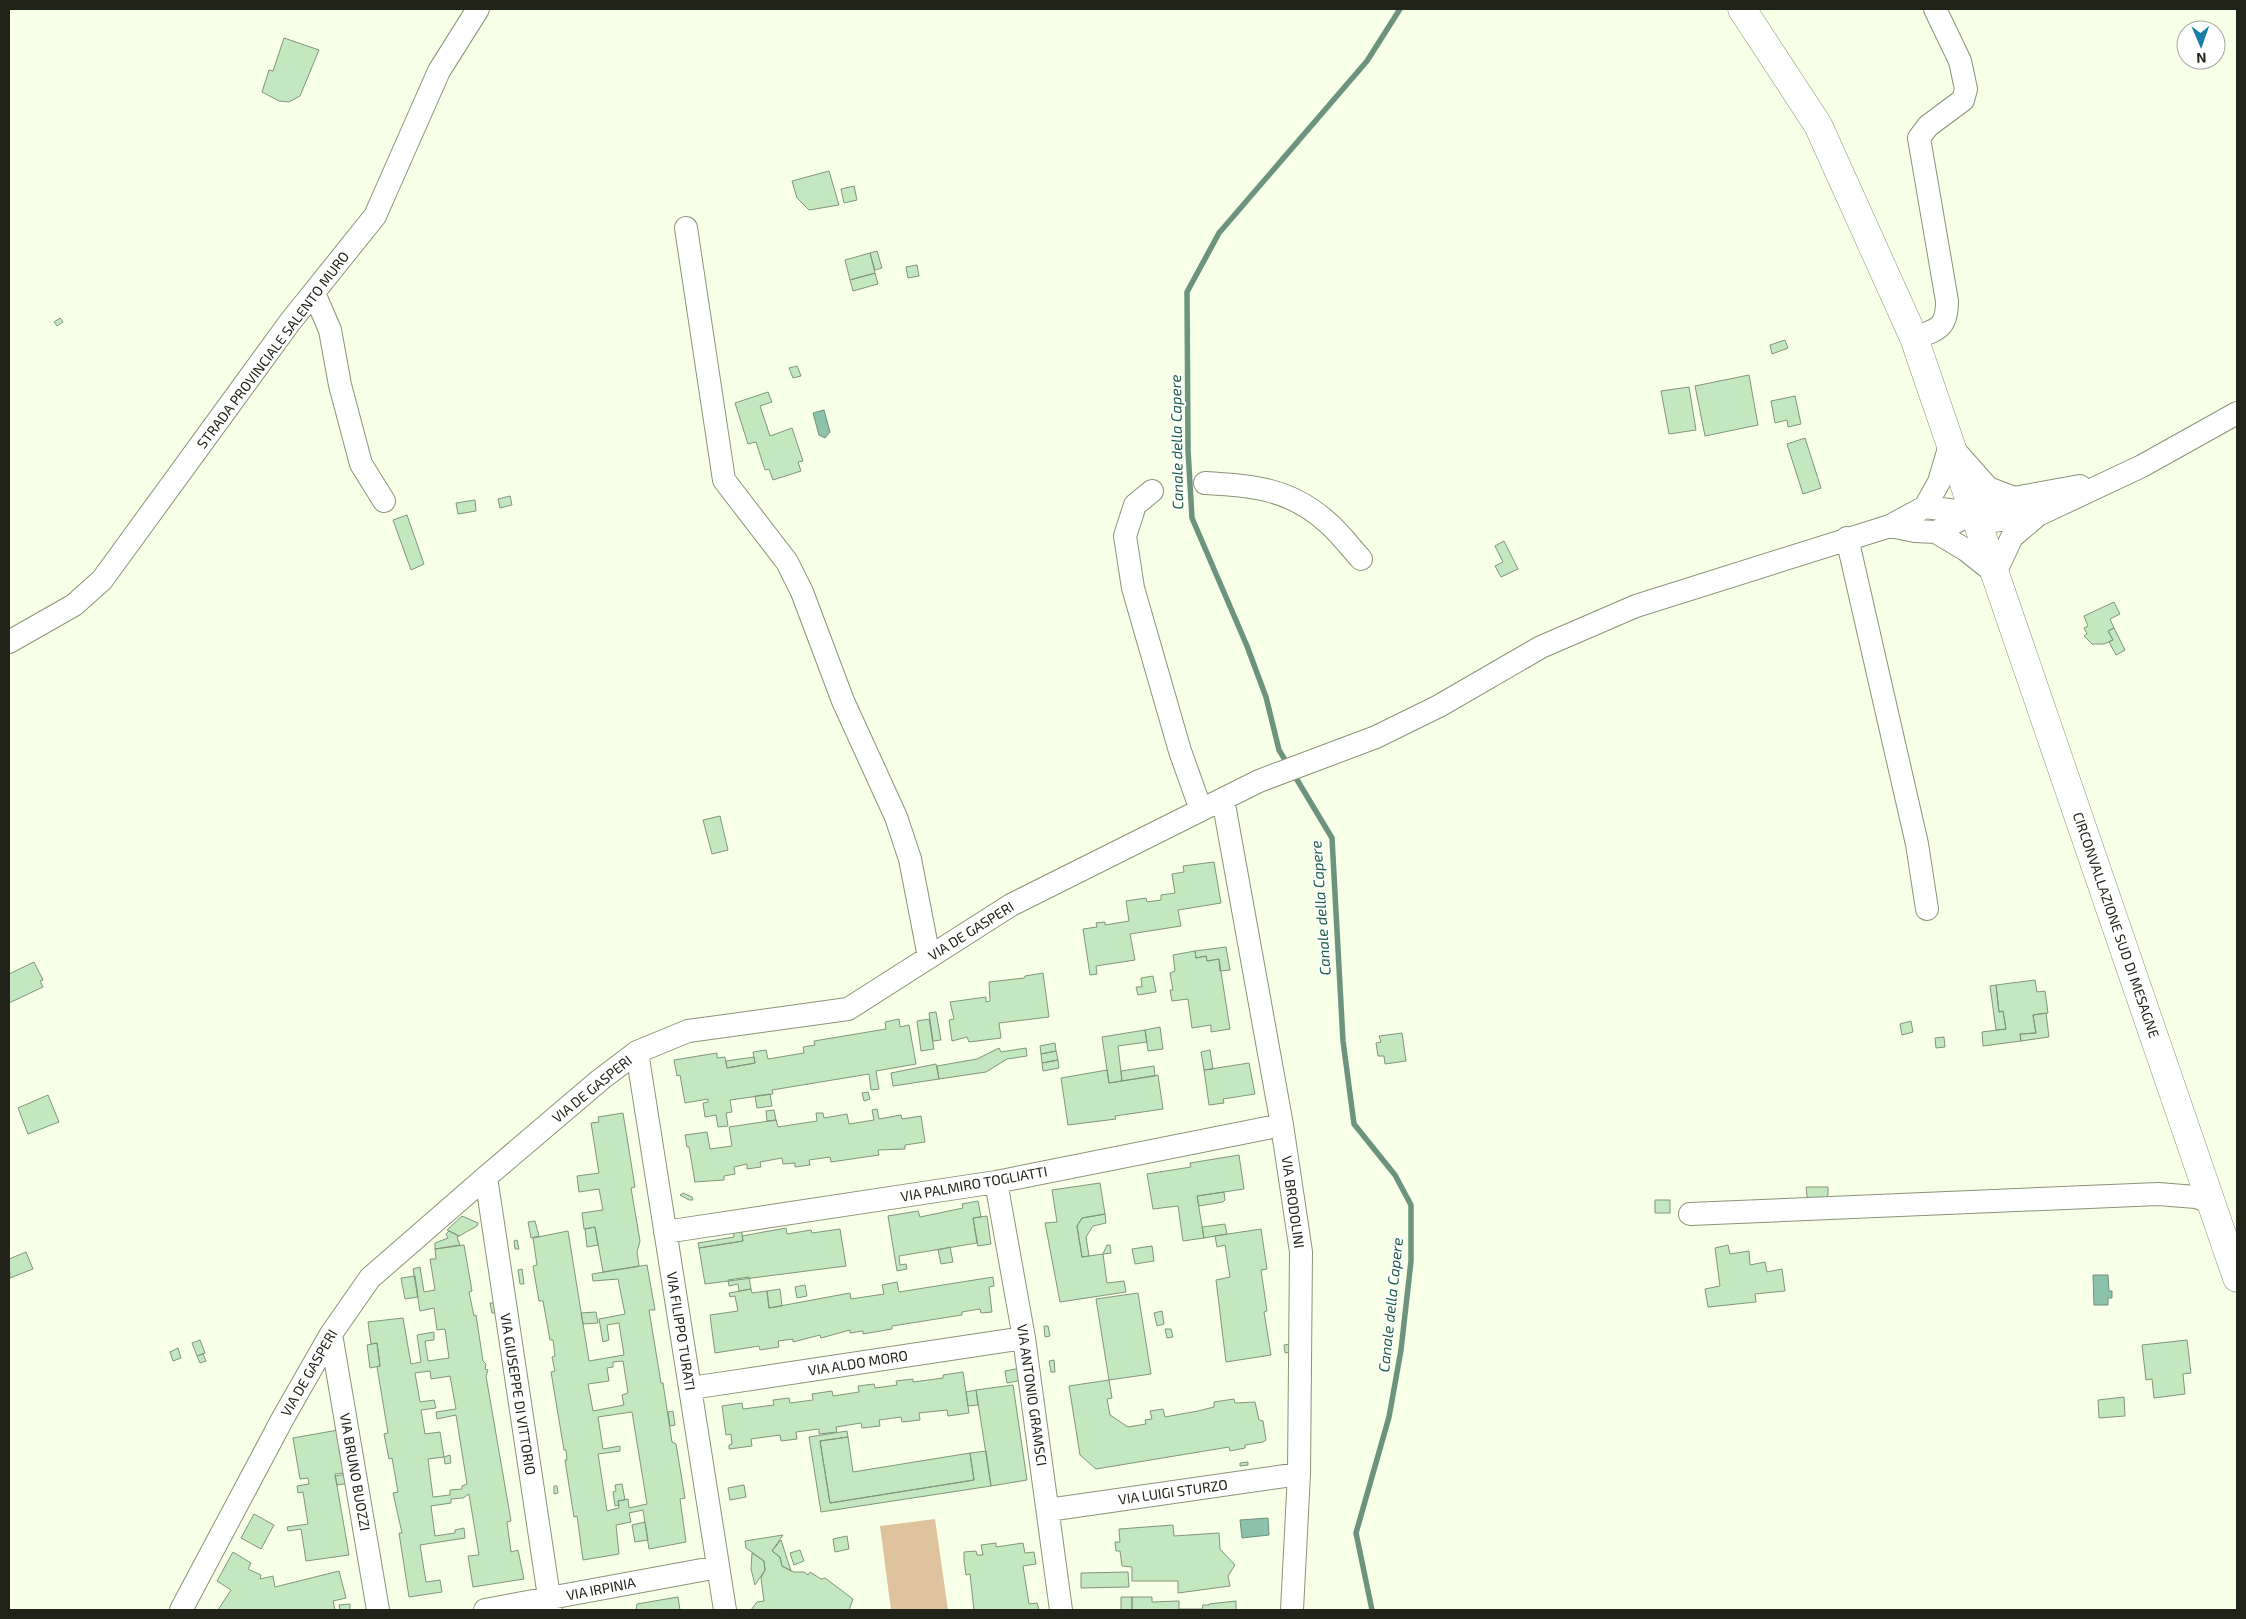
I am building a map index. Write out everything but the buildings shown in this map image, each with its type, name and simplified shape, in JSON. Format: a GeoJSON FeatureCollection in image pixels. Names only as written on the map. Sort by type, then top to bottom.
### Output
{"type":"FeatureCollection","features":[{"type":"Feature","properties":{"kind":"main road","name":"CIRCONVALLAZIONE SUD DI MESAGNE"},"geometry":{"type":"LineString","coordinates":[[1742,9],[1818,125],[1914,338],[2237,1278]]}},
{"type":"Feature","properties":{"kind":"street","name":"STRADA PROVINCIALE SALENTO MURO"},"geometry":{"type":"LineString","coordinates":[[9,642],[74,605],[102,580],[314,293],[375,216],[438,71],[478,9]]}},
{"type":"Feature","properties":{"kind":"street"},"geometry":{"type":"LineString","coordinates":[[1914,338],[1938,330],[1947,316],[1947,301],[1919,138],[1928,126],[1963,100],[1966,89],[1960,61],[1936,9]]}},
{"type":"Feature","properties":{"kind":"street"},"geometry":{"type":"LineString","coordinates":[[686,228],[724,480],[787,562],[802,592],[843,701],[896,817],[910,859],[930,957]]}},
{"type":"Feature","properties":{"kind":"street"},"geometry":{"type":"LineString","coordinates":[[314,293],[330,330],[340,384],[361,464],[384,501]]}},
{"type":"Feature","properties":{"kind":"street"},"geometry":{"type":"LineString","coordinates":[[1890,526],[1915,531],[1936,532],[1966,550],[1995,573],[2012,537],[2040,514],[2118,478],[2237,413]]}},
{"type":"Feature","properties":{"kind":"street"},"geometry":{"type":"LineString","coordinates":[[1950,445],[1988,488],[2014,498]]}},
{"type":"Feature","properties":{"kind":"street"},"geometry":{"type":"LineString","coordinates":[[1890,526],[1925,507],[1939,482],[1950,445]]}},
{"type":"Feature","properties":{"kind":"street"},"geometry":{"type":"LineString","coordinates":[[1936,532],[1973,513],[2014,498],[2118,478]]}},
{"type":"Feature","properties":{"kind":"street"},"geometry":{"type":"LineString","coordinates":[[1205,483],[1254,486],[1275,491],[1299,501],[1328,522],[1361,560]]}},
{"type":"Feature","properties":{"kind":"street"},"geometry":{"type":"LineString","coordinates":[[1152,491],[1135,505],[1125,536],[1133,588],[1180,751],[1201,810]]}},
{"type":"Feature","properties":{"kind":"street"},"geometry":{"type":"LineString","coordinates":[[1925,507],[1973,513],[1993,521],[2040,514]]}},
{"type":"Feature","properties":{"kind":"street","name":"VIA DE GASPERI"},"geometry":{"type":"LineString","coordinates":[[181,1610],[283,1418],[331,1334],[370,1278],[600,1080],[637,1052],[688,1031],[848,1009],[1011,905],[1259,781],[1376,737],[1439,706],[1541,647],[1636,606],[1890,526]]}},
{"type":"Feature","properties":{"kind":"street"},"geometry":{"type":"LineString","coordinates":[[1847,538],[1916,844],[1927,909]]}},
{"type":"Feature","properties":{"kind":"street","name":"VIA BRODOLINI"},"geometry":{"type":"LineString","coordinates":[[1223,799],[1282,1125],[1301,1252],[1299,1474],[1292,1610]]}},
{"type":"Feature","properties":{"kind":"street","name":"VIA FILIPPO TURATI"},"geometry":{"type":"LineString","coordinates":[[637,1052],[725,1610]]}},
{"type":"Feature","properties":{"kind":"street","name":"VIA PALMIRO TOGLIATTI"},"geometry":{"type":"LineString","coordinates":[[665,1232],[996,1182],[1282,1125]]}},
{"type":"Feature","properties":{"kind":"street","name":"VIA GIUSEPPE DI VITTORIO"},"geometry":{"type":"LineString","coordinates":[[486,1177],[550,1604]]}},
{"type":"Feature","properties":{"kind":"street","name":"VIA ANTONIO GRAMSCI"},"geometry":{"type":"LineString","coordinates":[[996,1182],[1024,1338],[1061,1610]]}},
{"type":"Feature","properties":{"kind":"street"},"geometry":{"type":"LineString","coordinates":[[1690,1214],[2158,1194],[2196,1197],[2211,1202]]}},
{"type":"Feature","properties":{"kind":"street","name":"VIA BRUNO BUOZZI"},"geometry":{"type":"LineString","coordinates":[[331,1334],[378,1610]]}},
{"type":"Feature","properties":{"kind":"street","name":"VIA ALDO MORO"},"geometry":{"type":"LineString","coordinates":[[691,1388],[1024,1338]]}},
{"type":"Feature","properties":{"kind":"street","name":"VIA LUIGI STURZO"},"geometry":{"type":"LineString","coordinates":[[1048,1510],[1299,1474]]}},
{"type":"Feature","properties":{"kind":"street","name":"VIA IRPINIA"},"geometry":{"type":"LineString","coordinates":[[485,1610],[550,1604],[718,1567]]}},
{"type":"Feature","properties":{"kind":"shaded area"},"geometry":{"type":"Polygon","coordinates":[[[824,410],[830,432],[825,438],[819,435],[813,413],[824,410]]]}},
{"type":"Feature","properties":{"kind":"shaded area"},"geometry":{"type":"Polygon","coordinates":[[[2093,1275],[2108,1275],[2109,1291],[2112,1291],[2112,1298],[2108,1298],[2108,1305],[2094,1305],[2093,1275]]]}},
{"type":"Feature","properties":{"kind":"shaded area"},"geometry":{"type":"Polygon","coordinates":[[[1268,1518],[1269,1535],[1242,1538],[1240,1520],[1268,1518]]]}},
{"type":"Feature","properties":{"kind":"shaded area"},"geometry":{"type":"Polygon","coordinates":[[[935,1519],[948,1610],[891,1610],[880,1526],[935,1519]]]}},
{"type":"Feature","properties":{"kind":"waterway","name":"Canale della Capere"},"geometry":{"type":"LineString","coordinates":[[1288,765],[1279,750],[1266,697],[1247,646],[1192,518],[1188,450],[1187,292],[1219,233],[1367,61],[1400,9]]}},
{"type":"Feature","properties":{"kind":"waterway","name":"Canale della Capere"},"geometry":{"type":"LineString","coordinates":[[1293,773],[1332,838],[1343,1041],[1354,1124],[1395,1175],[1411,1205],[1411,1261],[1401,1350],[1389,1417],[1356,1533],[1372,1610]]}}]}
